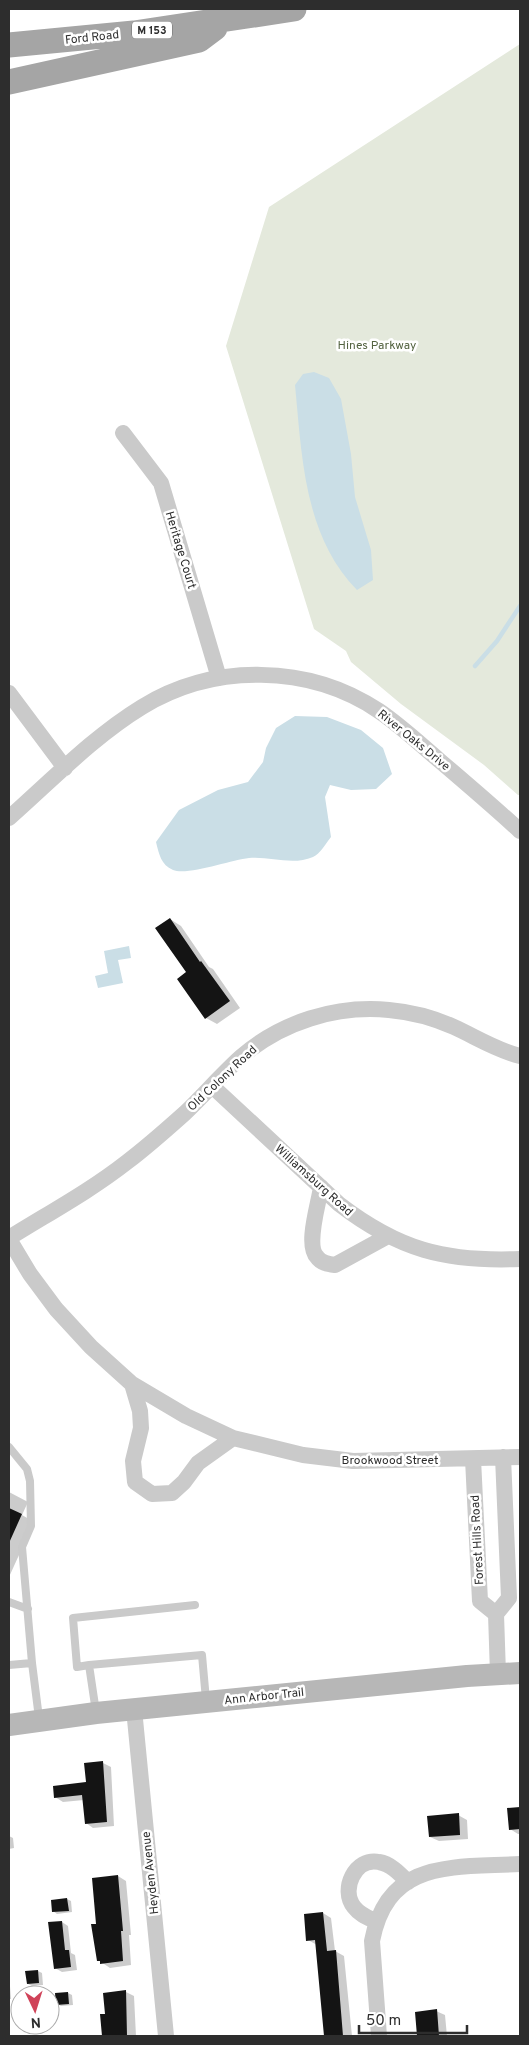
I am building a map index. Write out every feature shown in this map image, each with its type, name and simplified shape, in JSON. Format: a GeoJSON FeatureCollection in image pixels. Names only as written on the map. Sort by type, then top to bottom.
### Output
{"type":"FeatureCollection","features":[{"type":"Feature","properties":{"kind":"main road","name":"Ford Road"},"geometry":{"type":"LineString","coordinates":[[9,46],[134,33],[294,9]]}},
{"type":"Feature","properties":{"kind":"main road"},"geometry":{"type":"LineString","coordinates":[[9,82],[199,40],[228,19]]}},
{"type":"Feature","properties":{"kind":"street","name":"Heritage Court"},"geometry":{"type":"LineString","coordinates":[[123,433],[161,483],[219,678]]}},
{"type":"Feature","properties":{"kind":"street","name":"River Oaks Drive"},"geometry":{"type":"LineString","coordinates":[[9,818],[113,726],[143,706],[186,686],[219,678],[258,674],[300,679],[322,684],[357,698],[378,710],[404,729],[520,831]]}},
{"type":"Feature","properties":{"kind":"street"},"geometry":{"type":"LineString","coordinates":[[9,693],[65,768]]}},
{"type":"Feature","properties":{"kind":"street","name":"Old Colony Road"},"geometry":{"type":"LineString","coordinates":[[9,1238],[80,1195],[126,1163],[169,1127],[242,1056],[277,1033],[314,1017],[354,1010],[390,1010],[424,1017],[453,1027],[496,1048],[520,1056]]}},
{"type":"Feature","properties":{"kind":"street","name":"Williamsburg Road"},"geometry":{"type":"LineString","coordinates":[[212,1086],[321,1187],[360,1220],[388,1236],[418,1249],[450,1257],[482,1260],[520,1259]]}},
{"type":"Feature","properties":{"kind":"street"},"geometry":{"type":"LineString","coordinates":[[321,1187],[312,1248],[316,1257],[325,1263],[335,1265],[388,1236]]}},
{"type":"Feature","properties":{"kind":"street","name":"Brookwood Street"},"geometry":{"type":"LineString","coordinates":[[9,1238],[30,1274],[56,1309],[92,1347],[132,1384],[186,1416],[233,1438],[303,1455],[353,1461],[520,1457]]}},
{"type":"Feature","properties":{"kind":"street"},"geometry":{"type":"LineString","coordinates":[[132,1384],[140,1411],[141,1428],[133,1461],[136,1482],[152,1494],[172,1493],[184,1482],[198,1463],[233,1438]]}},
{"type":"Feature","properties":{"kind":"street"},"geometry":{"type":"LineString","coordinates":[[503,1458],[509,1598],[496,1614],[509,1674]]}},
{"type":"Feature","properties":{"kind":"street","name":"Forest Hills Road"},"geometry":{"type":"LineString","coordinates":[[473,1459],[480,1601],[496,1614]]}},
{"type":"Feature","properties":{"kind":"street","name":"Ann Arbor Trail"},"geometry":{"type":"LineString","coordinates":[[9,1725],[134,1709],[509,1674]]}},
{"type":"Feature","properties":{"kind":"street","name":"Heyden Avenue"},"geometry":{"type":"LineString","coordinates":[[134,1709],[166,2036]]}},
{"type":"Feature","properties":{"kind":"street"},"geometry":{"type":"LineString","coordinates":[[377,1922],[361,1914],[353,1906],[349,1894],[349,1881],[364,1864],[379,1862],[395,1870],[408,1882]]}},
{"type":"Feature","properties":{"kind":"street"},"geometry":{"type":"LineString","coordinates":[[379,2036],[372,1941],[377,1922],[389,1899],[408,1882],[424,1873],[444,1869],[520,1864]]}},
{"type":"Feature","properties":{"kind":"lane"},"geometry":{"type":"LineString","coordinates":[[9,1447],[27,1469],[30,1481],[31,1526],[22,1546],[32,1663],[40,1720]]}},
{"type":"Feature","properties":{"kind":"lane"},"geometry":{"type":"LineString","coordinates":[[9,1602],[28,1609]]}},
{"type":"Feature","properties":{"kind":"lane"},"geometry":{"type":"LineString","coordinates":[[195,1605],[73,1618],[77,1667],[202,1655],[206,1702]]}},
{"type":"Feature","properties":{"kind":"lane"},"geometry":{"type":"LineString","coordinates":[[9,1666],[32,1663]]}},
{"type":"Feature","properties":{"kind":"lane"},"geometry":{"type":"LineString","coordinates":[[89,1666],[96,1713]]}},
{"type":"Feature","properties":{"kind":"green space","name":"Hines Parkway"},"geometry":{"type":"Polygon","coordinates":[[[520,44],[520,795],[518,795],[484,765],[401,704],[351,662],[346,651],[314,629],[226,346],[269,207],[520,44]]]}},
{"type":"Feature","properties":{"kind":"shaded area"},"geometry":{"type":"Polygon","coordinates":[[[314,372],[329,378],[341,399],[351,454],[355,497],[371,550],[373,580],[357,590],[339,569],[326,545],[316,520],[309,494],[300,440],[295,385],[303,374],[314,372]]]}},
{"type":"Feature","properties":{"kind":"shaded area"},"geometry":{"type":"Polygon","coordinates":[[[295,716],[327,717],[361,730],[383,748],[392,774],[376,789],[351,790],[330,785],[325,797],[331,837],[316,856],[297,861],[249,858],[188,871],[169,868],[161,859],[156,842],[179,810],[218,790],[248,782],[263,762],[266,748],[276,728],[295,716]]]}},
{"type":"Feature","properties":{"kind":"shaded area"},"geometry":{"type":"Polygon","coordinates":[[[129,946],[131,958],[118,960],[123,983],[98,988],[95,976],[108,973],[104,951],[129,946]]]}},
{"type":"Feature","properties":{"kind":"building"},"geometry":{"type":"Polygon","coordinates":[[[170,918],[230,1001],[205,1019],[177,979],[186,972],[155,928],[170,918]]]}},
{"type":"Feature","properties":{"kind":"building"},"geometry":{"type":"Polygon","coordinates":[[[9,1508],[22,1514],[9,1543],[9,1508]]]}},
{"type":"Feature","properties":{"kind":"building"},"geometry":{"type":"Polygon","coordinates":[[[103,1761],[107,1822],[85,1824],[82,1795],[54,1798],[53,1786],[86,1782],[84,1763],[103,1761]]]}},
{"type":"Feature","properties":{"kind":"building"},"geometry":{"type":"Polygon","coordinates":[[[520,1807],[520,1829],[509,1830],[507,1808],[520,1807]]]}},
{"type":"Feature","properties":{"kind":"building"},"geometry":{"type":"Polygon","coordinates":[[[459,1813],[460,1835],[429,1837],[427,1816],[459,1813]]]}},
{"type":"Feature","properties":{"kind":"building"},"geometry":{"type":"Polygon","coordinates":[[[118,1875],[123,1931],[121,1931],[123,1961],[100,1964],[100,1961],[97,1961],[91,1924],[96,1924],[92,1878],[118,1875]]]}},
{"type":"Feature","properties":{"kind":"building"},"geometry":{"type":"Polygon","coordinates":[[[67,1898],[69,1911],[52,1912],[51,1900],[67,1898]]]}},
{"type":"Feature","properties":{"kind":"building"},"geometry":{"type":"Polygon","coordinates":[[[323,1912],[327,1951],[336,1950],[343,2036],[324,2036],[315,1940],[306,1941],[304,1914],[323,1912]]]}},
{"type":"Feature","properties":{"kind":"building"},"geometry":{"type":"Polygon","coordinates":[[[62,1921],[65,1950],[69,1950],[71,1967],[54,1969],[48,1922],[62,1921]]]}},
{"type":"Feature","properties":{"kind":"building"},"geometry":{"type":"Polygon","coordinates":[[[38,1970],[39,1983],[27,1984],[25,1971],[38,1970]]]}},
{"type":"Feature","properties":{"kind":"building"},"geometry":{"type":"Polygon","coordinates":[[[126,1990],[127,2036],[102,2036],[100,2014],[105,2014],[103,1993],[126,1990]]]}},
{"type":"Feature","properties":{"kind":"building"},"geometry":{"type":"Polygon","coordinates":[[[68,1992],[69,2004],[60,2005],[60,1993],[68,1992]]]}},
{"type":"Feature","properties":{"kind":"building"},"geometry":{"type":"Polygon","coordinates":[[[437,2009],[439,2036],[417,2036],[415,2012],[437,2009]]]}},
{"type":"Feature","properties":{"kind":"waterway"},"geometry":{"type":"LineString","coordinates":[[475,666],[497,641],[520,606]]}}]}
